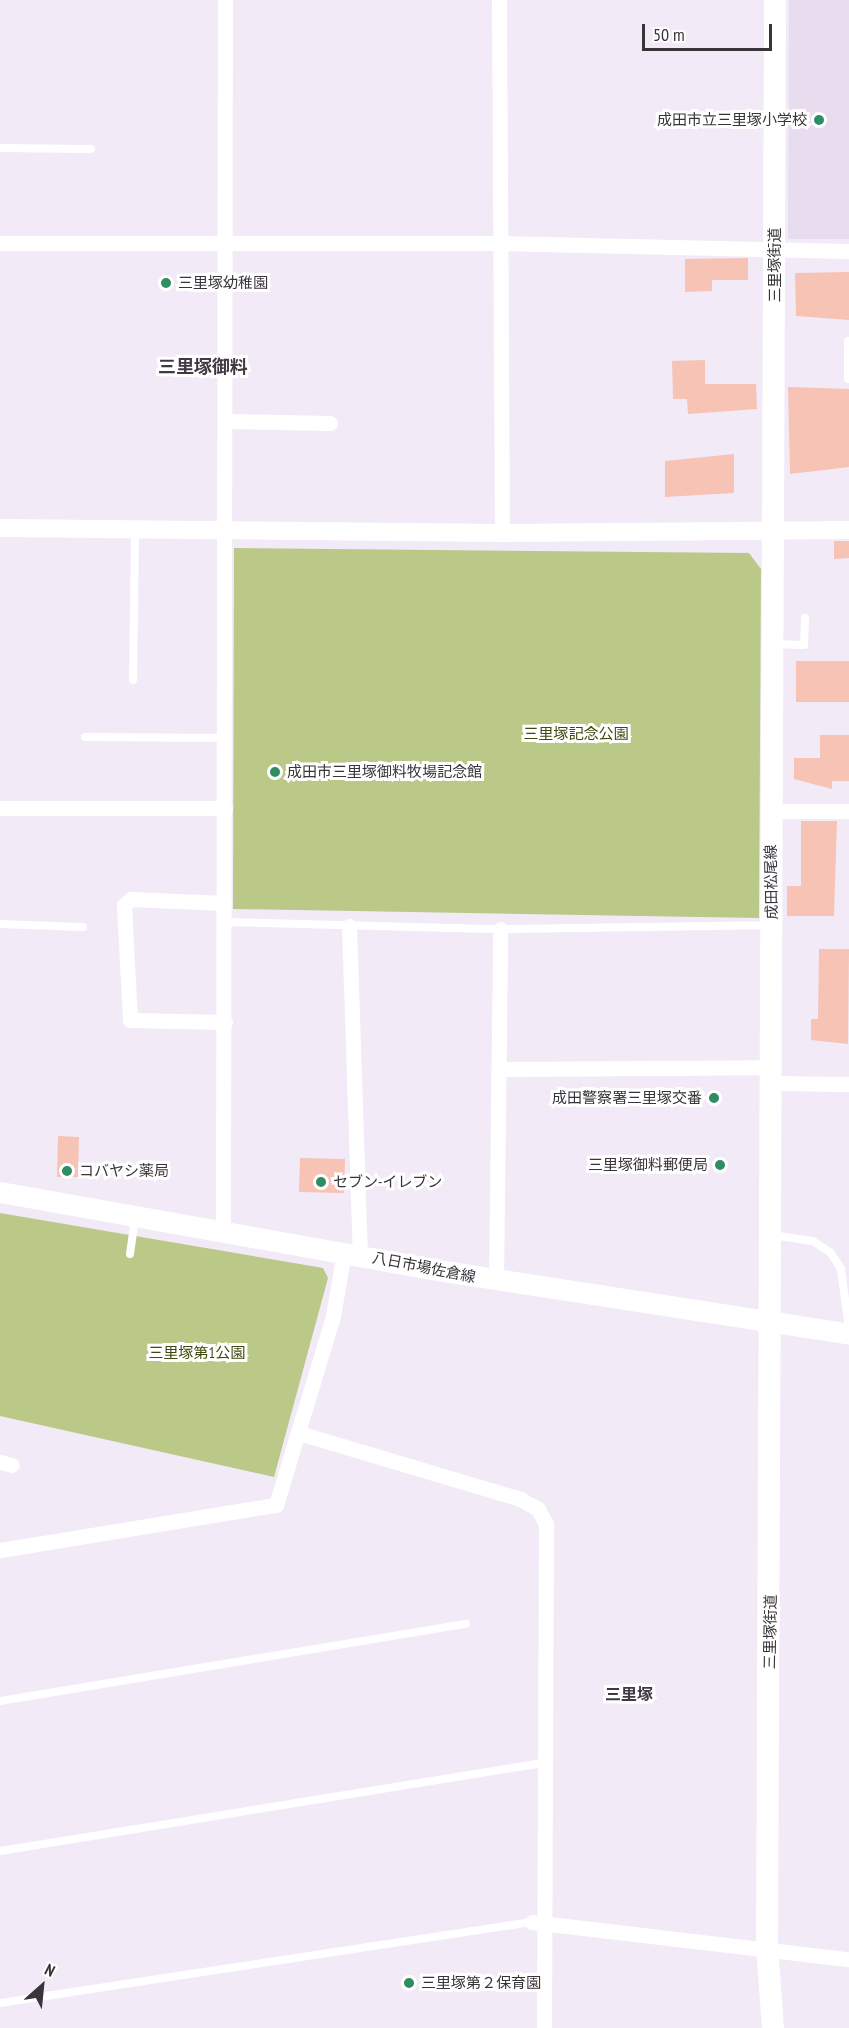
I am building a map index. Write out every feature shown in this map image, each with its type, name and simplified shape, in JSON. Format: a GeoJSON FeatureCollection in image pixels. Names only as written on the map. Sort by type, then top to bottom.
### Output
{"type":"FeatureCollection","features":[{"type":"Feature","properties":{"kind":"main road","name":"三里塚街道"},"geometry":{"type":"LineString","coordinates":[[773,530],[775,0]]}},
{"type":"Feature","properties":{"kind":"main road","name":"成田松尾線"},"geometry":{"type":"LineString","coordinates":[[772,1235],[770,811],[773,530]]}},
{"type":"Feature","properties":{"kind":"main road","name":"八日市場佐倉線"},"geometry":{"type":"LineString","coordinates":[[0,1192],[496,1280],[849,1334]]}},
{"type":"Feature","properties":{"kind":"main road","name":"三里塚街道"},"geometry":{"type":"LineString","coordinates":[[772,1235],[766,1946],[773,2028]]}},
{"type":"Feature","properties":{"kind":"street"},"geometry":{"type":"LineString","coordinates":[[223,1230],[227,531],[225,0]]}},
{"type":"Feature","properties":{"kind":"street"},"geometry":{"type":"LineString","coordinates":[[499,0],[498,243],[502,533]]}},
{"type":"Feature","properties":{"kind":"street"},"geometry":{"type":"LineString","coordinates":[[0,243],[498,243],[849,251]]}},
{"type":"Feature","properties":{"kind":"street"},"geometry":{"type":"LineString","coordinates":[[226,421],[330,423]]}},
{"type":"Feature","properties":{"kind":"street"},"geometry":{"type":"LineString","coordinates":[[0,528],[502,533],[849,530]]}},
{"type":"Feature","properties":{"kind":"street"},"geometry":{"type":"LineString","coordinates":[[0,808],[225,808]]}},
{"type":"Feature","properties":{"kind":"street"},"geometry":{"type":"LineString","coordinates":[[770,811],[849,811]]}},
{"type":"Feature","properties":{"kind":"street"},"geometry":{"type":"LineString","coordinates":[[224,903],[131,899],[124,905],[130,1020],[225,1022]]}},
{"type":"Feature","properties":{"kind":"street"},"geometry":{"type":"LineString","coordinates":[[0,1550],[276,1505],[352,1253],[349,926]]}},
{"type":"Feature","properties":{"kind":"street"},"geometry":{"type":"LineString","coordinates":[[496,1280],[500,929]]}},
{"type":"Feature","properties":{"kind":"street"},"geometry":{"type":"LineString","coordinates":[[500,1069],[771,1075],[849,1084]]}},
{"type":"Feature","properties":{"kind":"street"},"geometry":{"type":"LineString","coordinates":[[299,1433],[520,1499],[543,1515],[550,1536],[538,1923],[544,2028]]}},
{"type":"Feature","properties":{"kind":"street"},"geometry":{"type":"LineString","coordinates":[[538,1923],[766,1946],[849,1959]]}},
{"type":"Feature","properties":{"kind":"lane"},"geometry":{"type":"LineString","coordinates":[[0,148],[92,149]]}},
{"type":"Feature","properties":{"kind":"lane"},"geometry":{"type":"LineString","coordinates":[[848,341],[848,379]]}},
{"type":"Feature","properties":{"kind":"lane"},"geometry":{"type":"LineString","coordinates":[[133,680],[135,528]]}},
{"type":"Feature","properties":{"kind":"lane"},"geometry":{"type":"LineString","coordinates":[[772,644],[804,645],[805,618]]}},
{"type":"Feature","properties":{"kind":"lane"},"geometry":{"type":"LineString","coordinates":[[85,736],[225,738]]}},
{"type":"Feature","properties":{"kind":"lane"},"geometry":{"type":"LineString","coordinates":[[225,922],[500,929],[772,925]]}},
{"type":"Feature","properties":{"kind":"lane"},"geometry":{"type":"LineString","coordinates":[[0,924],[83,927]]}},
{"type":"Feature","properties":{"kind":"lane"},"geometry":{"type":"LineString","coordinates":[[130,1254],[135,1215]]}},
{"type":"Feature","properties":{"kind":"lane"},"geometry":{"type":"LineString","coordinates":[[772,1235],[813,1241],[831,1253],[841,1269],[849,1329]]}},
{"type":"Feature","properties":{"kind":"lane"},"geometry":{"type":"LineString","coordinates":[[0,1701],[466,1624]]}},
{"type":"Feature","properties":{"kind":"lane"},"geometry":{"type":"LineString","coordinates":[[0,1851],[543,1762]]}},
{"type":"Feature","properties":{"kind":"lane"},"geometry":{"type":"LineString","coordinates":[[0,2003],[538,1923]]}},
{"type":"Feature","properties":{"kind":"shaded area","name":"成田市立三里塚小学校"},"geometry":{"type":"Polygon","coordinates":[[[789,0],[849,0],[849,239],[788,239],[789,0]]]}},
{"type":"Feature","properties":{"kind":"green space","name":"三里塚記念公園"},"geometry":{"type":"Polygon","coordinates":[[[234,548],[749,553],[761,569],[759,918],[233,909],[234,548]]]}},
{"type":"Feature","properties":{"kind":"green space","name":"三里塚第1公園"},"geometry":{"type":"Polygon","coordinates":[[[0,1213],[323,1268],[328,1278],[274,1477],[0,1416],[0,1213]]]}},
{"type":"Feature","properties":{"kind":"building"},"geometry":{"type":"Polygon","coordinates":[[[748,258],[748,280],[712,280],[712,291],[685,292],[685,259],[748,258]]]}},
{"type":"Feature","properties":{"kind":"building"},"geometry":{"type":"Polygon","coordinates":[[[849,272],[849,320],[796,316],[795,273],[849,272]]]}},
{"type":"Feature","properties":{"kind":"building"},"geometry":{"type":"Polygon","coordinates":[[[705,360],[705,384],[756,384],[757,409],[688,414],[687,399],[673,399],[672,361],[705,360]]]}},
{"type":"Feature","properties":{"kind":"building"},"geometry":{"type":"Polygon","coordinates":[[[788,387],[849,389],[849,467],[790,474],[788,387]]]}},
{"type":"Feature","properties":{"kind":"building"},"geometry":{"type":"Polygon","coordinates":[[[734,454],[734,493],[665,497],[665,461],[734,454]]]}},
{"type":"Feature","properties":{"kind":"building"},"geometry":{"type":"Polygon","coordinates":[[[834,541],[849,541],[849,558],[834,559],[834,541]]]}},
{"type":"Feature","properties":{"kind":"building"},"geometry":{"type":"Polygon","coordinates":[[[796,661],[849,661],[849,702],[796,702],[796,661]]]}},
{"type":"Feature","properties":{"kind":"building"},"geometry":{"type":"Polygon","coordinates":[[[820,735],[849,735],[849,781],[832,781],[832,789],[794,779],[794,758],[820,758],[820,735]]]}},
{"type":"Feature","properties":{"kind":"building"},"geometry":{"type":"Polygon","coordinates":[[[801,821],[837,821],[834,916],[787,916],[787,886],[801,886],[801,821]]]}},
{"type":"Feature","properties":{"kind":"building"},"geometry":{"type":"Polygon","coordinates":[[[819,949],[849,949],[848,1044],[811,1040],[811,1019],[818,1019],[819,949]]]}},
{"type":"Feature","properties":{"kind":"building"},"geometry":{"type":"Polygon","coordinates":[[[58,1136],[79,1137],[78,1177],[57,1177],[58,1136]]]}},
{"type":"Feature","properties":{"kind":"building"},"geometry":{"type":"Polygon","coordinates":[[[300,1158],[345,1159],[344,1193],[299,1192],[300,1158]]]}},
{"type":"Feature","properties":{"kind":"place","name":"成田市立三里塚小学校"},"geometry":{"type":"Point","coordinates":[819,120]}},
{"type":"Feature","properties":{"kind":"place","name":"三里塚幼稚園"},"geometry":{"type":"Point","coordinates":[166,283]}},
{"type":"Feature","properties":{"kind":"place","name":"成田市三里塚御料牧場記念館"},"geometry":{"type":"Point","coordinates":[275,772]}},
{"type":"Feature","properties":{"kind":"place","name":"成田警察署三里塚交番"},"geometry":{"type":"Point","coordinates":[714,1098]}},
{"type":"Feature","properties":{"kind":"place","name":"三里塚御料郵便局"},"geometry":{"type":"Point","coordinates":[720,1165]}},
{"type":"Feature","properties":{"kind":"place","name":"コバヤシ薬局"},"geometry":{"type":"Point","coordinates":[67,1171]}},
{"type":"Feature","properties":{"kind":"place","name":"セブン-イレブン"},"geometry":{"type":"Point","coordinates":[321,1182]}},
{"type":"Feature","properties":{"kind":"place","name":"三里塚第２保育園"},"geometry":{"type":"Point","coordinates":[409,1983]}},
{"type":"Feature","properties":{"kind":"district","name":"三里塚御料"},"geometry":{"type":"Point","coordinates":[203,367]}},
{"type":"Feature","properties":{"kind":"district","name":"三里塚"},"geometry":{"type":"Point","coordinates":[629,1694]}}]}
